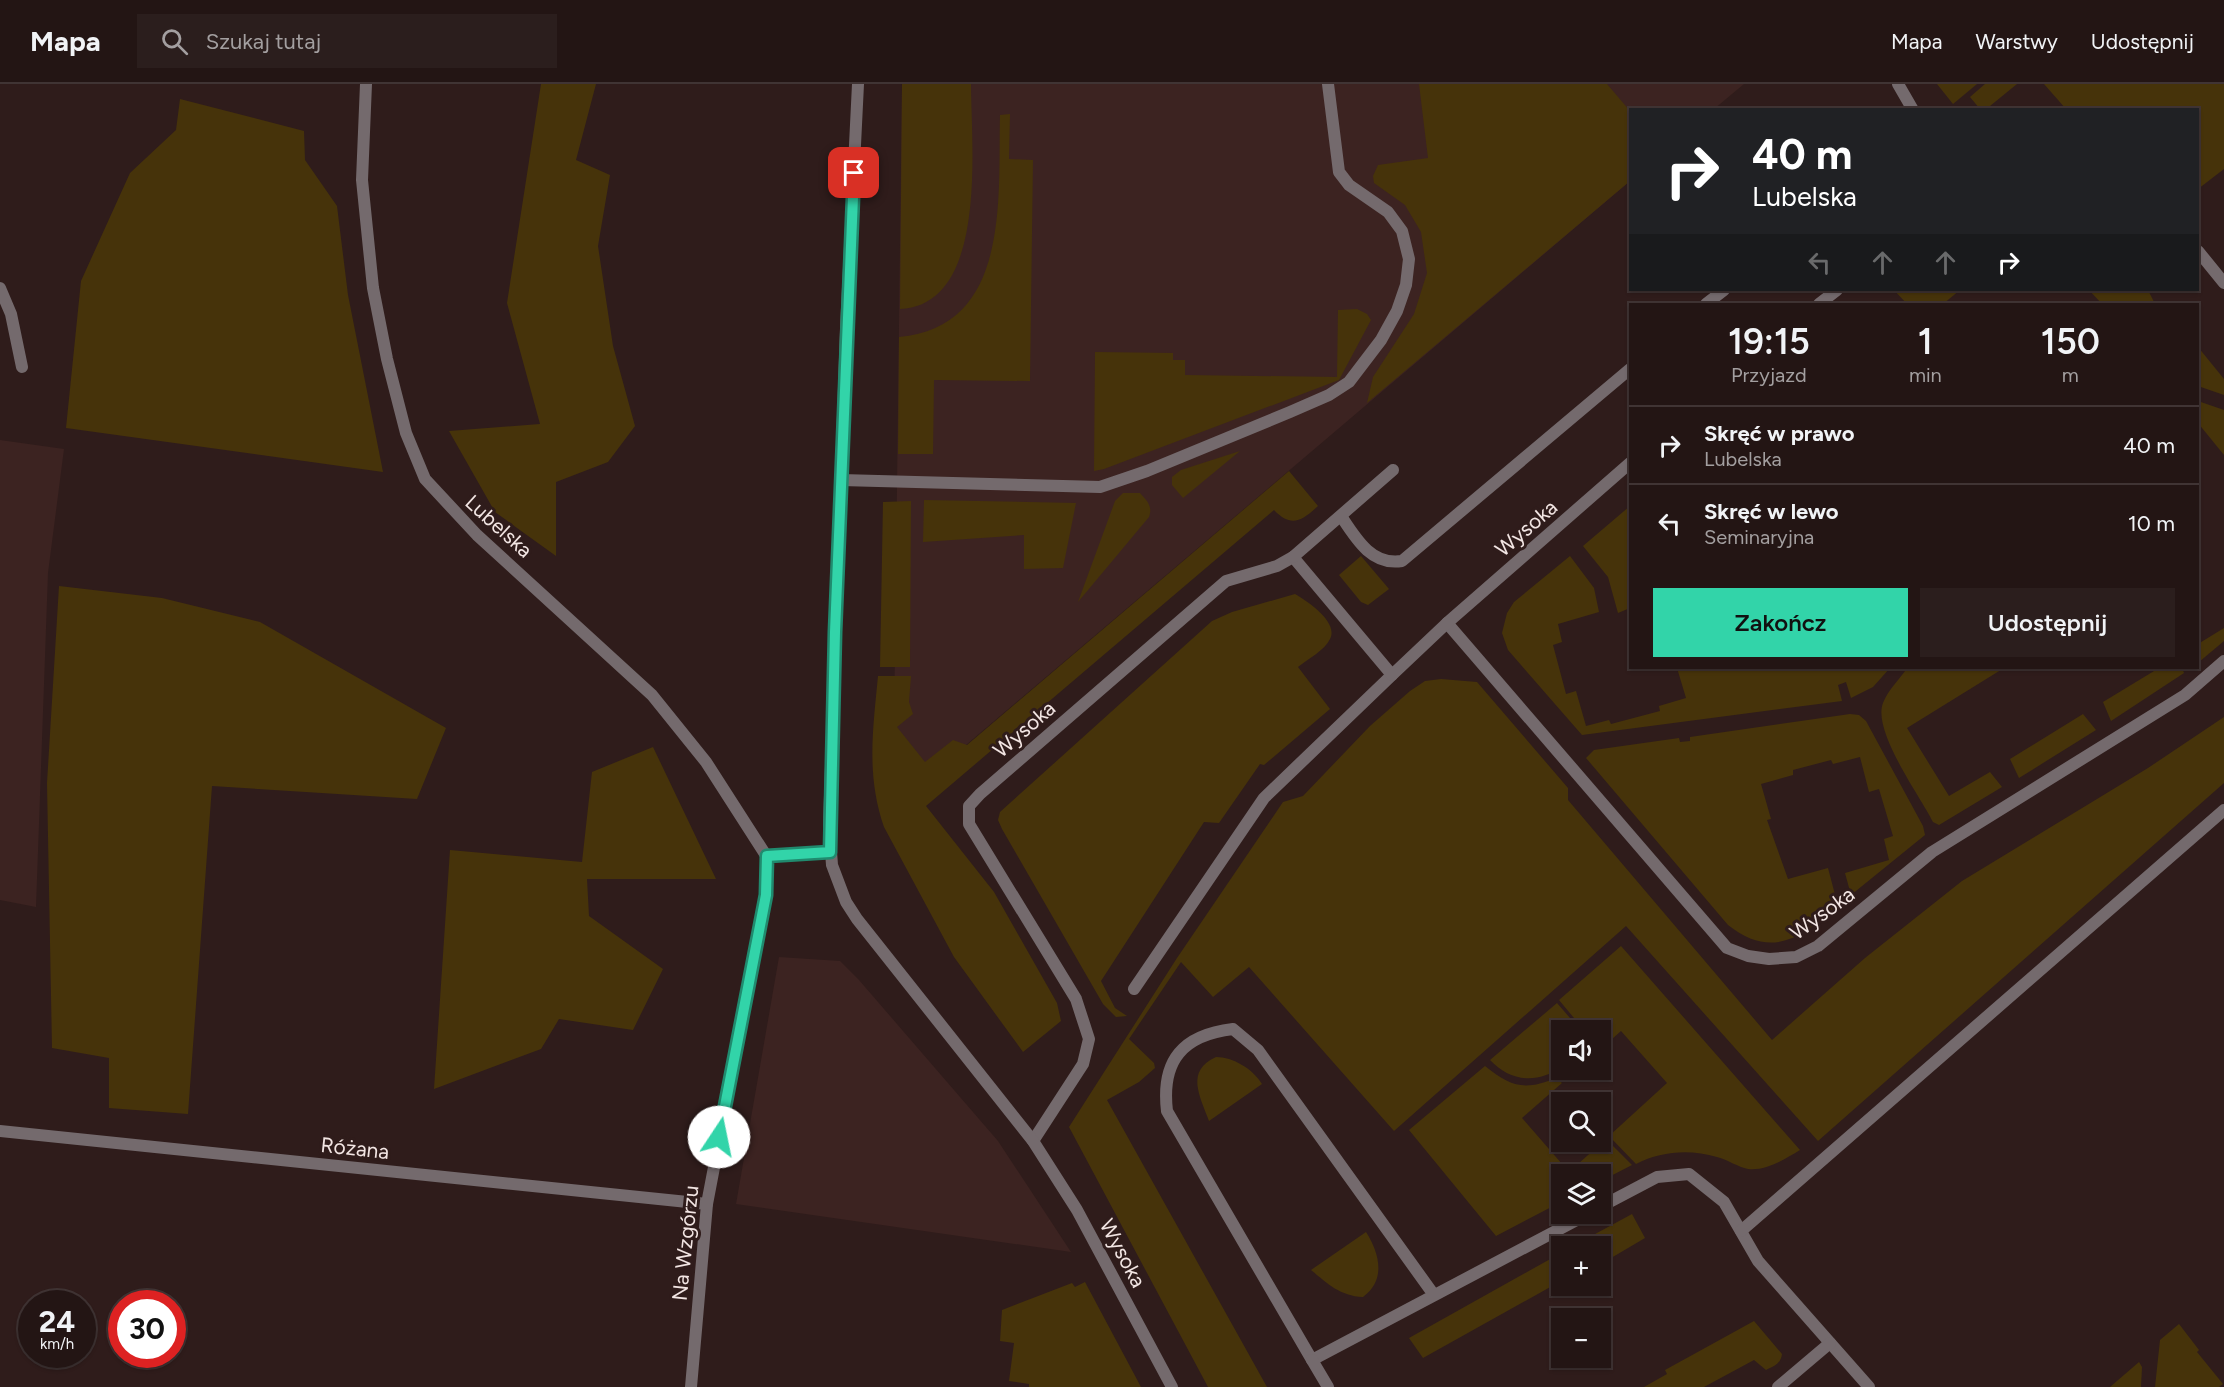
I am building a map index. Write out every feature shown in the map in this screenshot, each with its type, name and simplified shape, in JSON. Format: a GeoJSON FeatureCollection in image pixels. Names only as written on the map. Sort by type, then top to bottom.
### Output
{"type":"FeatureCollection","features":[{"type":"Feature","properties":{"kind":"street","name":"Lubelska"},"geometry":{"type":"LineString","coordinates":[[366,84],[362,180],[373,288],[387,359],[406,433],[420,470],[439,497],[470,528],[652,695],[706,762],[767,856]]}},
{"type":"Feature","properties":{"kind":"street","name":"Wysoka"},"geometry":{"type":"LineString","coordinates":[[858,84],[846,328],[829,825],[830,852],[841,890],[857,919],[1033,1141],[1082,1217],[1172,1387]]}},
{"type":"Feature","properties":{"kind":"street"},"geometry":{"type":"LineString","coordinates":[[841,480],[1100,487],[1147,471],[1300,407],[1349,382],[1381,340],[1397,311],[1406,285],[1409,260],[1402,231],[1388,212],[1349,185],[1339,172],[1329,84]]}},
{"type":"Feature","properties":{"kind":"street"},"geometry":{"type":"LineString","coordinates":[[1898,84],[1912,108]]}},
{"type":"Feature","properties":{"kind":"street"},"geometry":{"type":"LineString","coordinates":[[2199,252],[2224,283]]}},
{"type":"Feature","properties":{"kind":"street"},"geometry":{"type":"LineString","coordinates":[[0,288],[11,314],[22,367]]}},
{"type":"Feature","properties":{"kind":"street"},"geometry":{"type":"LineString","coordinates":[[1707,303],[1723,291]]}},
{"type":"Feature","properties":{"kind":"street"},"geometry":{"type":"LineString","coordinates":[[1820,303],[1836,291]]}},
{"type":"Feature","properties":{"kind":"street"},"geometry":{"type":"LineString","coordinates":[[1341,516],[1376,559],[1389,564],[1402,561],[1629,370]]}},
{"type":"Feature","properties":{"kind":"street","name":"Wysoka"},"geometry":{"type":"LineString","coordinates":[[1134,989],[1264,798],[1447,622],[1629,464]]}},
{"type":"Feature","properties":{"kind":"street","name":"Wysoka"},"geometry":{"type":"LineString","coordinates":[[1033,1141],[1083,1064],[1089,1040],[1077,999],[969,824],[969,806],[1226,581],[1277,566],[1293,557],[1393,471]]}},
{"type":"Feature","properties":{"kind":"street"},"geometry":{"type":"LineString","coordinates":[[1293,557],[1392,675]]}},
{"type":"Feature","properties":{"kind":"street","name":"Wysoka"},"geometry":{"type":"LineString","coordinates":[[1447,622],[1727,948],[1748,956],[1769,959],[1796,957],[1818,946],[1932,852],[2185,695],[2224,661]]}},
{"type":"Feature","properties":{"kind":"street"},"geometry":{"type":"LineString","coordinates":[[1741,1230],[2224,810]]}},
{"type":"Feature","properties":{"kind":"street"},"geometry":{"type":"LineString","coordinates":[[767,856],[830,852]]}},
{"type":"Feature","properties":{"kind":"street","name":"Na Wzgórzu"},"geometry":{"type":"LineString","coordinates":[[691,1387],[707,1204],[766,895],[767,856]]}},
{"type":"Feature","properties":{"kind":"street"},"geometry":{"type":"LineString","coordinates":[[1328,1387],[1167,1111],[1164,1087],[1172,1063],[1191,1041],[1212,1032],[1233,1029],[1258,1050],[1434,1295]]}},
{"type":"Feature","properties":{"kind":"street","name":"Różana"},"geometry":{"type":"LineString","coordinates":[[0,1131],[707,1204]]}},
{"type":"Feature","properties":{"kind":"street"},"geometry":{"type":"LineString","coordinates":[[1611,1201],[1657,1177],[1689,1174],[1724,1202],[1758,1261],[1869,1387]]}},
{"type":"Feature","properties":{"kind":"street"},"geometry":{"type":"LineString","coordinates":[[1312,1360],[1569,1224]]}},
{"type":"Feature","properties":{"kind":"street"},"geometry":{"type":"LineString","coordinates":[[1778,1387],[1830,1343]]}},
{"type":"Feature","properties":{"kind":"shaded area"},"geometry":{"type":"Polygon","coordinates":[[[541,84],[596,84],[576,160],[610,175],[598,246],[613,346],[635,426],[608,462],[556,482],[556,556],[495,512],[449,431],[540,424],[507,303],[541,84]]]}},
{"type":"Feature","properties":{"kind":"shaded area"},"geometry":{"type":"Polygon","coordinates":[[[902,84],[1744,84],[1715,108],[1629,108],[1629,182],[893,807],[902,84]]]}},
{"type":"Feature","properties":{"kind":"shaded area"},"geometry":{"type":"Polygon","coordinates":[[[902,84],[971,84],[972,181],[969,218],[962,252],[949,281],[929,301],[900,309],[902,84]]]}},
{"type":"Feature","properties":{"kind":"shaded area"},"geometry":{"type":"Polygon","coordinates":[[[1419,84],[1607,84],[1629,110],[1629,182],[1367,403],[1373,377],[1414,314],[1427,273],[1421,232],[1405,205],[1374,183],[1373,176],[1378,165],[1428,158],[1419,84]]]}},
{"type":"Feature","properties":{"kind":"shaded area"},"geometry":{"type":"Polygon","coordinates":[[[1937,84],[1977,84],[1953,104],[1937,84]]]}},
{"type":"Feature","properties":{"kind":"shaded area"},"geometry":{"type":"Polygon","coordinates":[[[1985,84],[2017,84],[1990,106],[1991,108],[1979,108],[1970,97],[1985,84]]]}},
{"type":"Feature","properties":{"kind":"shaded area"},"geometry":{"type":"Polygon","coordinates":[[[2044,84],[2224,84],[2224,169],[2199,188],[2199,108],[2065,108],[2044,84]]]}},
{"type":"Feature","properties":{"kind":"shaded area"},"geometry":{"type":"Polygon","coordinates":[[[180,99],[304,131],[305,160],[337,206],[348,295],[383,472],[66,428],[81,281],[130,173],[176,130],[180,99]]]}},
{"type":"Feature","properties":{"kind":"shaded area"},"geometry":{"type":"Polygon","coordinates":[[[1010,114],[1009,159],[1033,160],[1030,381],[934,380],[933,454],[898,454],[899,337],[935,328],[962,310],[980,284],[991,253],[997,219],[1000,115],[1010,114]]]}},
{"type":"Feature","properties":{"kind":"shaded area"},"geometry":{"type":"Polygon","coordinates":[[[1895,291],[1959,291],[1944,303],[1906,303],[1895,291]]]}},
{"type":"Feature","properties":{"kind":"shaded area"},"geometry":{"type":"Polygon","coordinates":[[[2090,291],[2148,291],[2154,303],[2101,303],[2090,291]]]}},
{"type":"Feature","properties":{"kind":"shaded area"},"geometry":{"type":"Polygon","coordinates":[[[1357,309],[1367,314],[1371,320],[1339,380],[1094,471],[1095,352],[1173,353],[1173,360],[1185,360],[1185,375],[1337,377],[1338,310],[1357,309]]]}},
{"type":"Feature","properties":{"kind":"shaded area"},"geometry":{"type":"Polygon","coordinates":[[[2199,348],[2224,379],[2224,395],[2199,386],[2199,348]]]}},
{"type":"Feature","properties":{"kind":"shaded area"},"geometry":{"type":"Polygon","coordinates":[[[2199,401],[2224,410],[2224,455],[2199,424],[2199,401]]]}},
{"type":"Feature","properties":{"kind":"shaded area"},"geometry":{"type":"Polygon","coordinates":[[[0,440],[64,449],[48,573],[36,907],[0,900],[0,440]]]}},
{"type":"Feature","properties":{"kind":"shaded area"},"geometry":{"type":"Polygon","coordinates":[[[1240,451],[1183,498],[1172,485],[1172,477],[1181,470],[1240,451]]]}},
{"type":"Feature","properties":{"kind":"shaded area"},"geometry":{"type":"Polygon","coordinates":[[[1289,471],[1318,506],[1302,519],[1291,521],[1274,510],[926,806],[994,892],[1057,1003],[1061,1021],[1023,1052],[954,957],[884,827],[878,808],[872,752],[878,676],[911,676],[909,702],[913,714],[897,727],[925,762],[953,740],[967,745],[1289,471]]]}},
{"type":"Feature","properties":{"kind":"shaded area"},"geometry":{"type":"Polygon","coordinates":[[[1123,493],[1140,493],[1150,507],[1149,517],[1078,602],[1115,501],[1123,493]]]}},
{"type":"Feature","properties":{"kind":"shaded area"},"geometry":{"type":"Polygon","coordinates":[[[924,500],[1076,503],[1063,568],[1024,569],[1024,535],[923,542],[924,500]]]}},
{"type":"Feature","properties":{"kind":"shaded area"},"geometry":{"type":"Polygon","coordinates":[[[911,501],[910,667],[880,667],[883,502],[911,501]]]}},
{"type":"Feature","properties":{"kind":"shaded area"},"geometry":{"type":"Polygon","coordinates":[[[1629,507],[1629,608],[1618,613],[1608,577],[1583,546],[1629,507]]]}},
{"type":"Feature","properties":{"kind":"shaded area"},"geometry":{"type":"Polygon","coordinates":[[[1361,556],[1389,589],[1368,605],[1361,602],[1339,575],[1361,556]]]}},
{"type":"Feature","properties":{"kind":"shaded area"},"geometry":{"type":"Polygon","coordinates":[[[1570,556],[1594,588],[1599,612],[1558,624],[1562,642],[1553,645],[1566,694],[1576,691],[1586,726],[1609,720],[1611,724],[1660,711],[1659,706],[1686,698],[1677,669],[1889,669],[1873,687],[1851,698],[1846,682],[1838,685],[1842,701],[1582,735],[1508,650],[1502,633],[1507,613],[1514,602],[1570,556]]]}},
{"type":"Feature","properties":{"kind":"shaded area"},"geometry":{"type":"Polygon","coordinates":[[[59,586],[162,598],[260,622],[446,728],[417,799],[212,786],[188,1114],[109,1108],[109,1058],[52,1048],[47,783],[59,586]]]}},
{"type":"Feature","properties":{"kind":"shaded area"},"geometry":{"type":"Polygon","coordinates":[[[1295,594],[1326,619],[1332,632],[1328,643],[1298,667],[1330,709],[1264,765],[1260,764],[1219,823],[1204,822],[1101,981],[1115,1008],[1127,1016],[1116,1017],[1103,1004],[1002,829],[998,820],[1000,812],[1212,621],[1232,612],[1295,594]]]}},
{"type":"Feature","properties":{"kind":"shaded area"},"geometry":{"type":"Polygon","coordinates":[[[2224,628],[2224,641],[2199,662],[2199,643],[2224,628]]]}},
{"type":"Feature","properties":{"kind":"shaded area"},"geometry":{"type":"Polygon","coordinates":[[[1906,669],[2002,669],[1907,728],[1949,796],[1990,772],[2002,787],[1939,825],[1933,822],[1899,763],[1884,730],[1881,715],[1883,703],[1906,669]]]}},
{"type":"Feature","properties":{"kind":"shaded area"},"geometry":{"type":"Polygon","coordinates":[[[2157,669],[2182,669],[2184,673],[2111,721],[2103,702],[2157,669]]]}},
{"type":"Feature","properties":{"kind":"shaded area"},"geometry":{"type":"Polygon","coordinates":[[[1441,679],[1477,682],[1568,788],[1568,800],[1772,1040],[1865,958],[1962,881],[2148,768],[2224,717],[2224,783],[1818,1141],[1626,926],[1394,1131],[1249,967],[1213,997],[1181,962],[1129,1039],[1154,1063],[1155,1068],[1139,1082],[1107,1100],[1267,1387],[1208,1387],[1069,1127],[1177,958],[1283,802],[1303,796],[1370,726],[1410,691],[1425,681],[1441,679]]]}},
{"type":"Feature","properties":{"kind":"shaded area"},"geometry":{"type":"Polygon","coordinates":[[[1850,714],[1859,715],[1866,721],[1923,826],[1925,835],[1851,895],[1845,873],[1889,860],[1884,839],[1893,836],[1879,789],[1869,792],[1860,757],[1833,764],[1831,760],[1793,770],[1793,775],[1761,784],[1771,819],[1767,820],[1788,879],[1828,868],[1838,906],[1799,935],[1773,943],[1744,936],[1728,925],[1586,758],[1594,750],[1679,738],[1680,742],[1690,741],[1690,737],[1850,714]]]}},
{"type":"Feature","properties":{"kind":"shaded area"},"geometry":{"type":"Polygon","coordinates":[[[2083,714],[2096,730],[2019,778],[2010,759],[2083,714]]]}},
{"type":"Feature","properties":{"kind":"shaded area"},"geometry":{"type":"Polygon","coordinates":[[[653,747],[716,879],[587,879],[589,916],[663,969],[633,1030],[559,1019],[541,1049],[434,1089],[450,850],[582,862],[592,772],[653,747]]]}},
{"type":"Feature","properties":{"kind":"shaded area"},"geometry":{"type":"Polygon","coordinates":[[[1621,946],[1800,1150],[1776,1164],[1755,1169],[1744,1168],[1707,1154],[1686,1152],[1655,1156],[1636,1164],[1611,1138],[1611,1134],[1667,1083],[1621,1031],[1611,1040],[1611,1020],[1574,1020],[1559,1000],[1621,946]]]}},
{"type":"Feature","properties":{"kind":"shaded area"},"geometry":{"type":"Polygon","coordinates":[[[779,957],[840,961],[859,980],[998,1141],[1071,1252],[736,1204],[779,957]]]}},
{"type":"Feature","properties":{"kind":"shaded area"},"geometry":{"type":"Polygon","coordinates":[[[1557,1003],[1570,1018],[1570,1020],[1551,1020],[1551,1073],[1523,1078],[1509,1074],[1490,1060],[1557,1003]]]}},
{"type":"Feature","properties":{"kind":"shaded area"},"geometry":{"type":"Polygon","coordinates":[[[1216,1057],[1229,1059],[1242,1065],[1262,1084],[1209,1121],[1199,1093],[1198,1077],[1206,1063],[1216,1057]]]}},
{"type":"Feature","properties":{"kind":"shaded area"},"geometry":{"type":"Polygon","coordinates":[[[1485,1066],[1503,1079],[1519,1085],[1535,1085],[1558,1080],[1562,1083],[1522,1118],[1562,1164],[1551,1164],[1551,1207],[1496,1236],[1409,1130],[1485,1066]]]}},
{"type":"Feature","properties":{"kind":"shaded area"},"geometry":{"type":"Polygon","coordinates":[[[1611,1144],[1632,1165],[1611,1176],[1611,1164],[1578,1164],[1591,1152],[1611,1152],[1611,1144]]]}},
{"type":"Feature","properties":{"kind":"shaded area"},"geometry":{"type":"Polygon","coordinates":[[[1632,1214],[1645,1238],[1611,1258],[1611,1236],[1591,1236],[1632,1214]]]}},
{"type":"Feature","properties":{"kind":"shaded area"},"geometry":{"type":"Polygon","coordinates":[[[1366,1232],[1375,1249],[1378,1275],[1375,1283],[1363,1297],[1341,1292],[1311,1270],[1366,1232]]]}},
{"type":"Feature","properties":{"kind":"shaded area"},"geometry":{"type":"Polygon","coordinates":[[[1551,1259],[1551,1287],[1423,1358],[1409,1338],[1551,1259]]]}},
{"type":"Feature","properties":{"kind":"shaded area"},"geometry":{"type":"Polygon","coordinates":[[[1085,1282],[1141,1387],[1029,1387],[1029,1384],[1009,1381],[1014,1343],[1000,1341],[1002,1310],[1072,1283],[1075,1287],[1085,1282]]]}},
{"type":"Feature","properties":{"kind":"shaded area"},"geometry":{"type":"Polygon","coordinates":[[[1754,1321],[1782,1354],[1775,1366],[1766,1370],[1754,1360],[1704,1387],[1644,1387],[1667,1374],[1665,1370],[1754,1321]]]}},
{"type":"Feature","properties":{"kind":"shaded area"},"geometry":{"type":"Polygon","coordinates":[[[2179,1324],[2199,1350],[2197,1352],[2223,1384],[2219,1387],[2155,1387],[2160,1340],[2179,1324]]]}},
{"type":"Feature","properties":{"kind":"shaded area"},"geometry":{"type":"Polygon","coordinates":[[[2139,1362],[2142,1367],[2141,1387],[2110,1387],[2139,1362]]]}},
{"type":"Feature","properties":{"kind":"route"},"geometry":{"type":"LineString","coordinates":[[719,1137],[766,895],[767,856],[830,852],[835,632],[854,173]]}}]}
